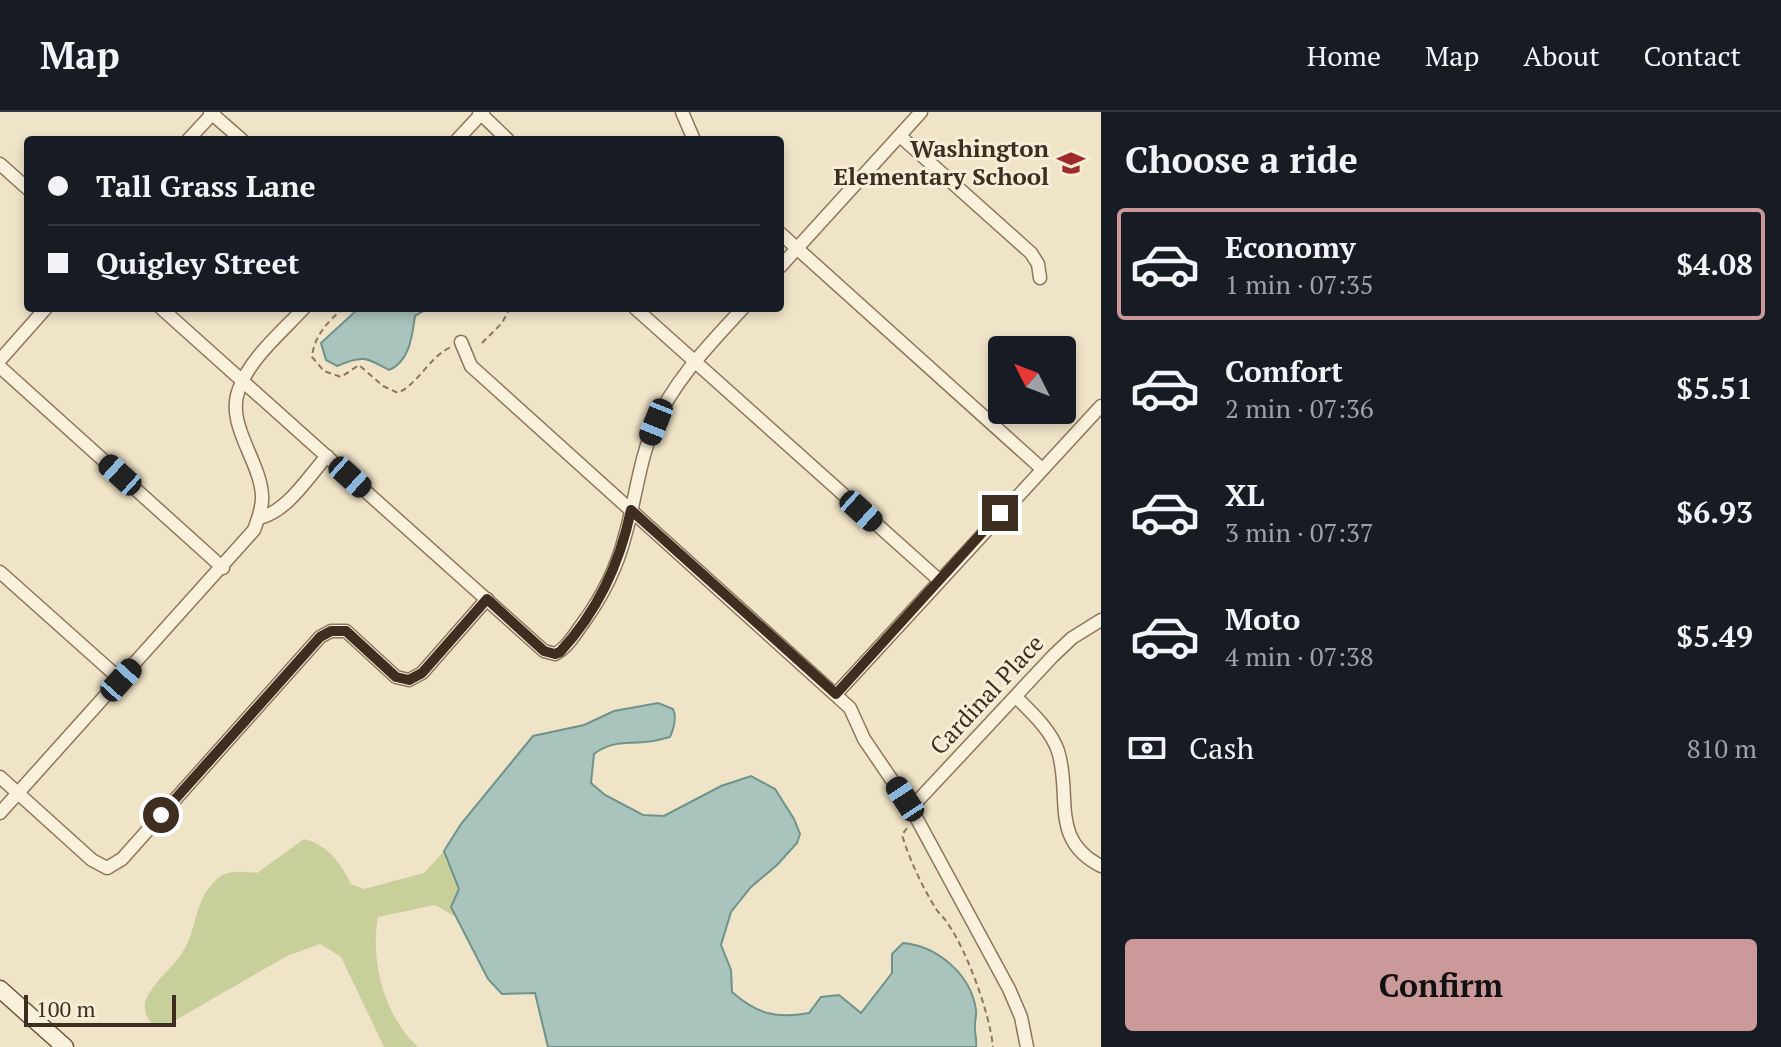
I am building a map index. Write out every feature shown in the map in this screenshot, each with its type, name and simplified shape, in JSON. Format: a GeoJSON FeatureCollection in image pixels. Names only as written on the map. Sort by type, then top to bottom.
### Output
{"type":"FeatureCollection","features":[{"type":"Feature","properties":{"kind":"main road"},"geometry":{"type":"LineString","coordinates":[[0,989],[65,1047]]}},
{"type":"Feature","properties":{"kind":"street"},"geometry":{"type":"LineString","coordinates":[[682,112],[692,136]]}},
{"type":"Feature","properties":{"kind":"street"},"geometry":{"type":"LineString","coordinates":[[784,263],[921,112]]}},
{"type":"Feature","properties":{"kind":"street"},"geometry":{"type":"LineString","coordinates":[[192,136],[212,113],[238,136]]}},
{"type":"Feature","properties":{"kind":"street"},"geometry":{"type":"LineString","coordinates":[[461,136],[481,113],[504,136]]}},
{"type":"Feature","properties":{"kind":"street"},"geometry":{"type":"LineString","coordinates":[[900,136],[1031,253],[1038,264],[1040,278]]}},
{"type":"Feature","properties":{"kind":"street"},"geometry":{"type":"LineString","coordinates":[[0,164],[24,185]]}},
{"type":"Feature","properties":{"kind":"street"},"geometry":{"type":"LineString","coordinates":[[784,237],[1041,468]]}},
{"type":"Feature","properties":{"kind":"street"},"geometry":{"type":"LineString","coordinates":[[0,360],[42,312]]}},
{"type":"Feature","properties":{"kind":"street"},"geometry":{"type":"LineString","coordinates":[[165,312],[544,651],[555,654],[571,640],[605,588],[626,535],[641,462],[656,422],[676,385],[739,312]]}},
{"type":"Feature","properties":{"kind":"street"},"geometry":{"type":"LineString","coordinates":[[0,813],[245,544],[254,530],[262,495],[258,474],[237,418],[237,392],[249,369],[300,312]]}},
{"type":"Feature","properties":{"kind":"street"},"geometry":{"type":"LineString","coordinates":[[639,312],[939,580]]}},
{"type":"Feature","properties":{"kind":"street"},"geometry":{"type":"LineString","coordinates":[[461,342],[471,366],[850,708],[864,739],[911,808],[1009,989],[1021,1017],[1027,1047]]}},
{"type":"Feature","properties":{"kind":"street"},"geometry":{"type":"LineString","coordinates":[[0,367],[223,568]]}},
{"type":"Feature","properties":{"kind":"street"},"geometry":{"type":"LineString","coordinates":[[836,694],[1101,406]]}},
{"type":"Feature","properties":{"kind":"street"},"geometry":{"type":"LineString","coordinates":[[259,518],[269,516],[288,500],[327,456]]}},
{"type":"Feature","properties":{"kind":"street"},"geometry":{"type":"LineString","coordinates":[[0,572],[121,680]]}},
{"type":"Feature","properties":{"kind":"street"},"geometry":{"type":"LineString","coordinates":[[0,777],[92,860],[107,868],[122,859],[320,637],[331,631],[346,631],[396,677],[409,680],[422,673],[487,599]]}},
{"type":"Feature","properties":{"kind":"street","name":"Cardinal Place"},"geometry":{"type":"LineString","coordinates":[[911,808],[1072,638],[1101,620]]}},
{"type":"Feature","properties":{"kind":"street"},"geometry":{"type":"LineString","coordinates":[[1016,697],[1050,735],[1059,753],[1068,834],[1079,851],[1101,866]]}},
{"type":"Feature","properties":{"kind":"path"},"geometry":{"type":"LineString","coordinates":[[340,312],[313,343],[312,357],[324,371],[341,377],[359,365],[383,386],[398,393],[411,386],[440,352],[461,342]]}},
{"type":"Feature","properties":{"kind":"path"},"geometry":{"type":"LineString","coordinates":[[482,343],[502,323],[508,312]]}},
{"type":"Feature","properties":{"kind":"path"},"geometry":{"type":"LineString","coordinates":[[912,826],[902,832],[908,854],[938,912],[949,924],[972,975],[986,1011],[993,1047]]}},
{"type":"Feature","properties":{"kind":"green space"},"geometry":{"type":"Polygon","coordinates":[[[304,839],[327,851],[338,862],[351,884],[364,889],[424,873],[444,851],[459,889],[451,907],[456,917],[435,905],[378,917],[376,952],[382,987],[396,1020],[418,1047],[384,1047],[341,957],[320,944],[287,956],[169,1024],[153,1025],[146,1012],[147,997],[182,953],[209,888],[225,874],[257,873],[304,839]]]}},
{"type":"Feature","properties":{"kind":"water"},"geometry":{"type":"Polygon","coordinates":[[[355,312],[422,312],[415,316],[406,354],[389,370],[369,360],[358,359],[337,366],[326,360],[321,343],[355,312]]]}},
{"type":"Feature","properties":{"kind":"water"},"geometry":{"type":"Polygon","coordinates":[[[658,703],[673,709],[675,716],[670,737],[618,744],[600,750],[594,754],[591,783],[605,795],[643,815],[664,816],[721,786],[751,776],[775,789],[800,834],[797,843],[751,887],[731,912],[721,945],[731,970],[732,992],[759,1010],[777,1015],[809,1013],[821,997],[839,995],[861,1013],[892,973],[892,954],[903,943],[916,945],[940,956],[967,985],[976,1010],[976,1047],[548,1047],[535,993],[502,994],[488,979],[451,907],[459,889],[444,851],[461,824],[533,736],[584,725],[614,711],[658,703]]]}},
{"type":"Feature","properties":{"kind":"place","name":"Washington Elementary School"},"geometry":{"type":"Point","coordinates":[1071,163]}},
{"type":"Feature","properties":{"kind":"route"},"geometry":{"type":"LineString","coordinates":[[161,815],[320,637],[331,631],[346,631],[396,677],[409,680],[422,673],[487,599],[544,651],[560,652],[605,588],[626,535],[631,510],[836,694],[1000,513]]}}]}
